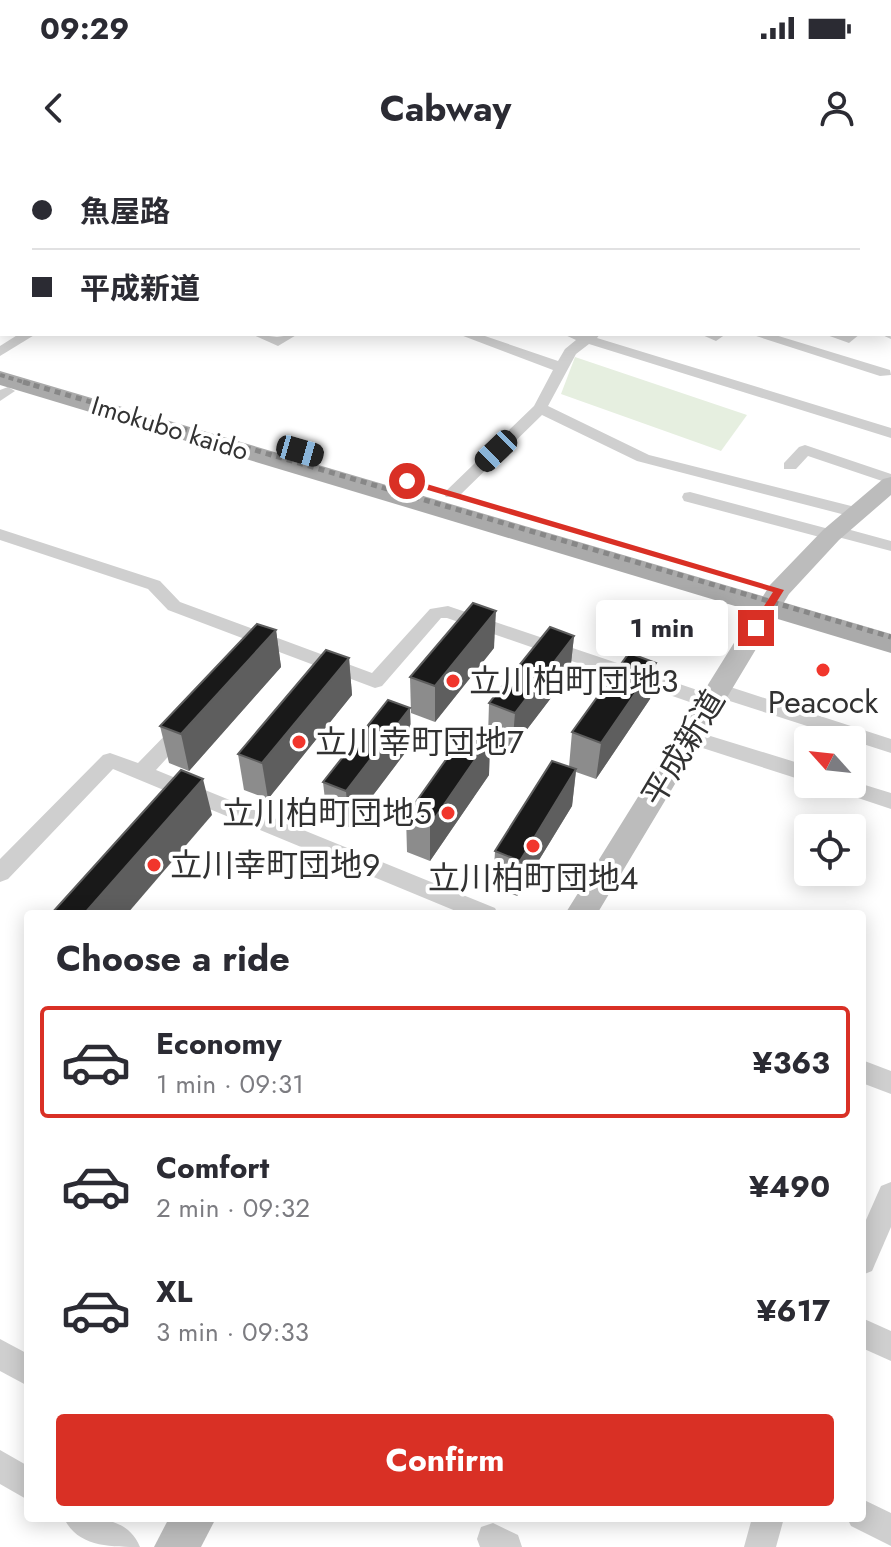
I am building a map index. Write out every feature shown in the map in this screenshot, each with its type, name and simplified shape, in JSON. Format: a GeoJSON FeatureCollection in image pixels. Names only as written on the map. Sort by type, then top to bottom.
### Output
{"type":"FeatureCollection","features":[{"type":"Feature","properties":{"kind":"main road"},"geometry":{"type":"LineString","coordinates":[[0,354],[133,394],[215,434]]}},
{"type":"Feature","properties":{"kind":"main road","name":"Imokubo kaido"},"geometry":{"type":"LineString","coordinates":[[0,363],[215,434],[774,599],[891,622]]}},
{"type":"Feature","properties":{"kind":"main road"},"geometry":{"type":"LineString","coordinates":[[2,389],[91,415],[215,434]]}},
{"type":"Feature","properties":{"kind":"main road","name":"Imokubo kaido"},"geometry":{"type":"LineString","coordinates":[[215,434],[452,494],[774,599],[891,644]]}},
{"type":"Feature","properties":{"kind":"street"},"geometry":{"type":"LineString","coordinates":[[0,354],[26,336]]}},
{"type":"Feature","properties":{"kind":"street"},"geometry":{"type":"LineString","coordinates":[[263,336],[278,342],[288,336]]}},
{"type":"Feature","properties":{"kind":"street"},"geometry":{"type":"LineString","coordinates":[[471,336],[560,367]]}},
{"type":"Feature","properties":{"kind":"street"},"geometry":{"type":"LineString","coordinates":[[764,336],[885,373]]}},
{"type":"Feature","properties":{"kind":"street"},"geometry":{"type":"LineString","coordinates":[[452,494],[540,408],[570,352],[590,337],[891,433]]}},
{"type":"Feature","properties":{"kind":"street"},"geometry":{"type":"LineString","coordinates":[[540,408],[643,458],[857,513]]}},
{"type":"Feature","properties":{"kind":"street"},"geometry":{"type":"LineString","coordinates":[[790,466],[805,450],[891,481]]}},
{"type":"Feature","properties":{"kind":"street","name":"平成新道"},"geometry":{"type":"LineString","coordinates":[[583,910],[774,599],[833,533],[891,481]]}},
{"type":"Feature","properties":{"kind":"street"},"geometry":{"type":"LineString","coordinates":[[690,497],[891,546]]}},
{"type":"Feature","properties":{"kind":"street"},"geometry":{"type":"LineString","coordinates":[[0,534],[154,585],[174,606],[261,646],[375,681],[436,613],[448,612],[714,696],[891,746]]}},
{"type":"Feature","properties":{"kind":"street"},"geometry":{"type":"LineString","coordinates":[[141,773],[194,718]]}},
{"type":"Feature","properties":{"kind":"street"},"geometry":{"type":"LineString","coordinates":[[691,737],[794,770]]}},
{"type":"Feature","properties":{"kind":"street"},"geometry":{"type":"LineString","coordinates":[[0,873],[110,760],[477,910]]}},
{"type":"Feature","properties":{"kind":"street"},"geometry":{"type":"LineString","coordinates":[[866,793],[891,801]]}},
{"type":"Feature","properties":{"kind":"street"},"geometry":{"type":"LineString","coordinates":[[866,1073],[891,1083]]}},
{"type":"Feature","properties":{"kind":"street"},"geometry":{"type":"LineString","coordinates":[[866,1252],[891,1195]]}},
{"type":"Feature","properties":{"kind":"street"},"geometry":{"type":"LineString","coordinates":[[866,1335],[891,1346]]}},
{"type":"Feature","properties":{"kind":"street"},"geometry":{"type":"LineString","coordinates":[[0,1354],[24,1369]]}},
{"type":"Feature","properties":{"kind":"street"},"geometry":{"type":"LineString","coordinates":[[0,1466],[24,1481]]}},
{"type":"Feature","properties":{"kind":"street"},"geometry":{"type":"LineString","coordinates":[[866,1517],[891,1530]]}},
{"type":"Feature","properties":{"kind":"street"},"geometry":{"type":"LineString","coordinates":[[86,1522],[124,1547]]}},
{"type":"Feature","properties":{"kind":"street"},"geometry":{"type":"LineString","coordinates":[[176,1547],[192,1522]]}},
{"type":"Feature","properties":{"kind":"street"},"geometry":{"type":"LineString","coordinates":[[760,1547],[767,1522]]}},
{"type":"Feature","properties":{"kind":"green space"},"geometry":{"type":"Polygon","coordinates":[[[575,357],[747,415],[721,451],[561,394],[575,357]]]}},
{"type":"Feature","properties":{"kind":"building"},"geometry":{"type":"Polygon","coordinates":[[[473,603],[496,611],[435,686],[410,677],[473,603]]]}},
{"type":"Feature","properties":{"kind":"building"},"geometry":{"type":"Polygon","coordinates":[[[257,624],[276,630],[181,734],[160,726],[257,624]]]}},
{"type":"Feature","properties":{"kind":"building"},"geometry":{"type":"Polygon","coordinates":[[[550,627],[574,636],[515,713],[489,703],[550,627]]]}},
{"type":"Feature","properties":{"kind":"building"},"geometry":{"type":"Polygon","coordinates":[[[326,650],[349,658],[262,763],[238,754],[326,650]]]}},
{"type":"Feature","properties":{"kind":"building"},"geometry":{"type":"Polygon","coordinates":[[[629,653],[656,663],[601,743],[572,732],[629,653]]]}},
{"type":"Feature","properties":{"kind":"building"},"geometry":{"type":"Polygon","coordinates":[[[388,700],[410,708],[346,791],[323,782],[388,700]]]}},
{"type":"Feature","properties":{"kind":"building"},"geometry":{"type":"Polygon","coordinates":[[[467,730],[490,738],[430,825],[406,816],[467,730]]]}},
{"type":"Feature","properties":{"kind":"building"},"geometry":{"type":"Polygon","coordinates":[[[552,761],[576,769],[520,861],[495,851],[552,761]]]}},
{"type":"Feature","properties":{"kind":"building"},"geometry":{"type":"Polygon","coordinates":[[[181,770],[203,779],[88,910],[55,910],[181,770]]]}},
{"type":"Feature","properties":{"kind":"railway"},"geometry":{"type":"LineString","coordinates":[[0,375],[30,384]]}},
{"type":"Feature","properties":{"kind":"railway"},"geometry":{"type":"LineString","coordinates":[[23,382],[891,637]]}},
{"type":"Feature","properties":{"kind":"place","name":"Peacock"},"geometry":{"type":"Point","coordinates":[823,670]}},
{"type":"Feature","properties":{"kind":"place","name":"立川柏町団地3"},"geometry":{"type":"Point","coordinates":[453,681]}},
{"type":"Feature","properties":{"kind":"place","name":"立川幸町団地7"},"geometry":{"type":"Point","coordinates":[299,742]}},
{"type":"Feature","properties":{"kind":"place","name":"立川柏町団地5"},"geometry":{"type":"Point","coordinates":[448,813]}},
{"type":"Feature","properties":{"kind":"place","name":"立川柏町団地4"},"geometry":{"type":"Point","coordinates":[533,846]}},
{"type":"Feature","properties":{"kind":"place","name":"立川幸町団地9"},"geometry":{"type":"Point","coordinates":[154,865]}},
{"type":"Feature","properties":{"kind":"route"},"geometry":{"type":"LineString","coordinates":[[407,481],[779,590],[756,628]]}}]}
